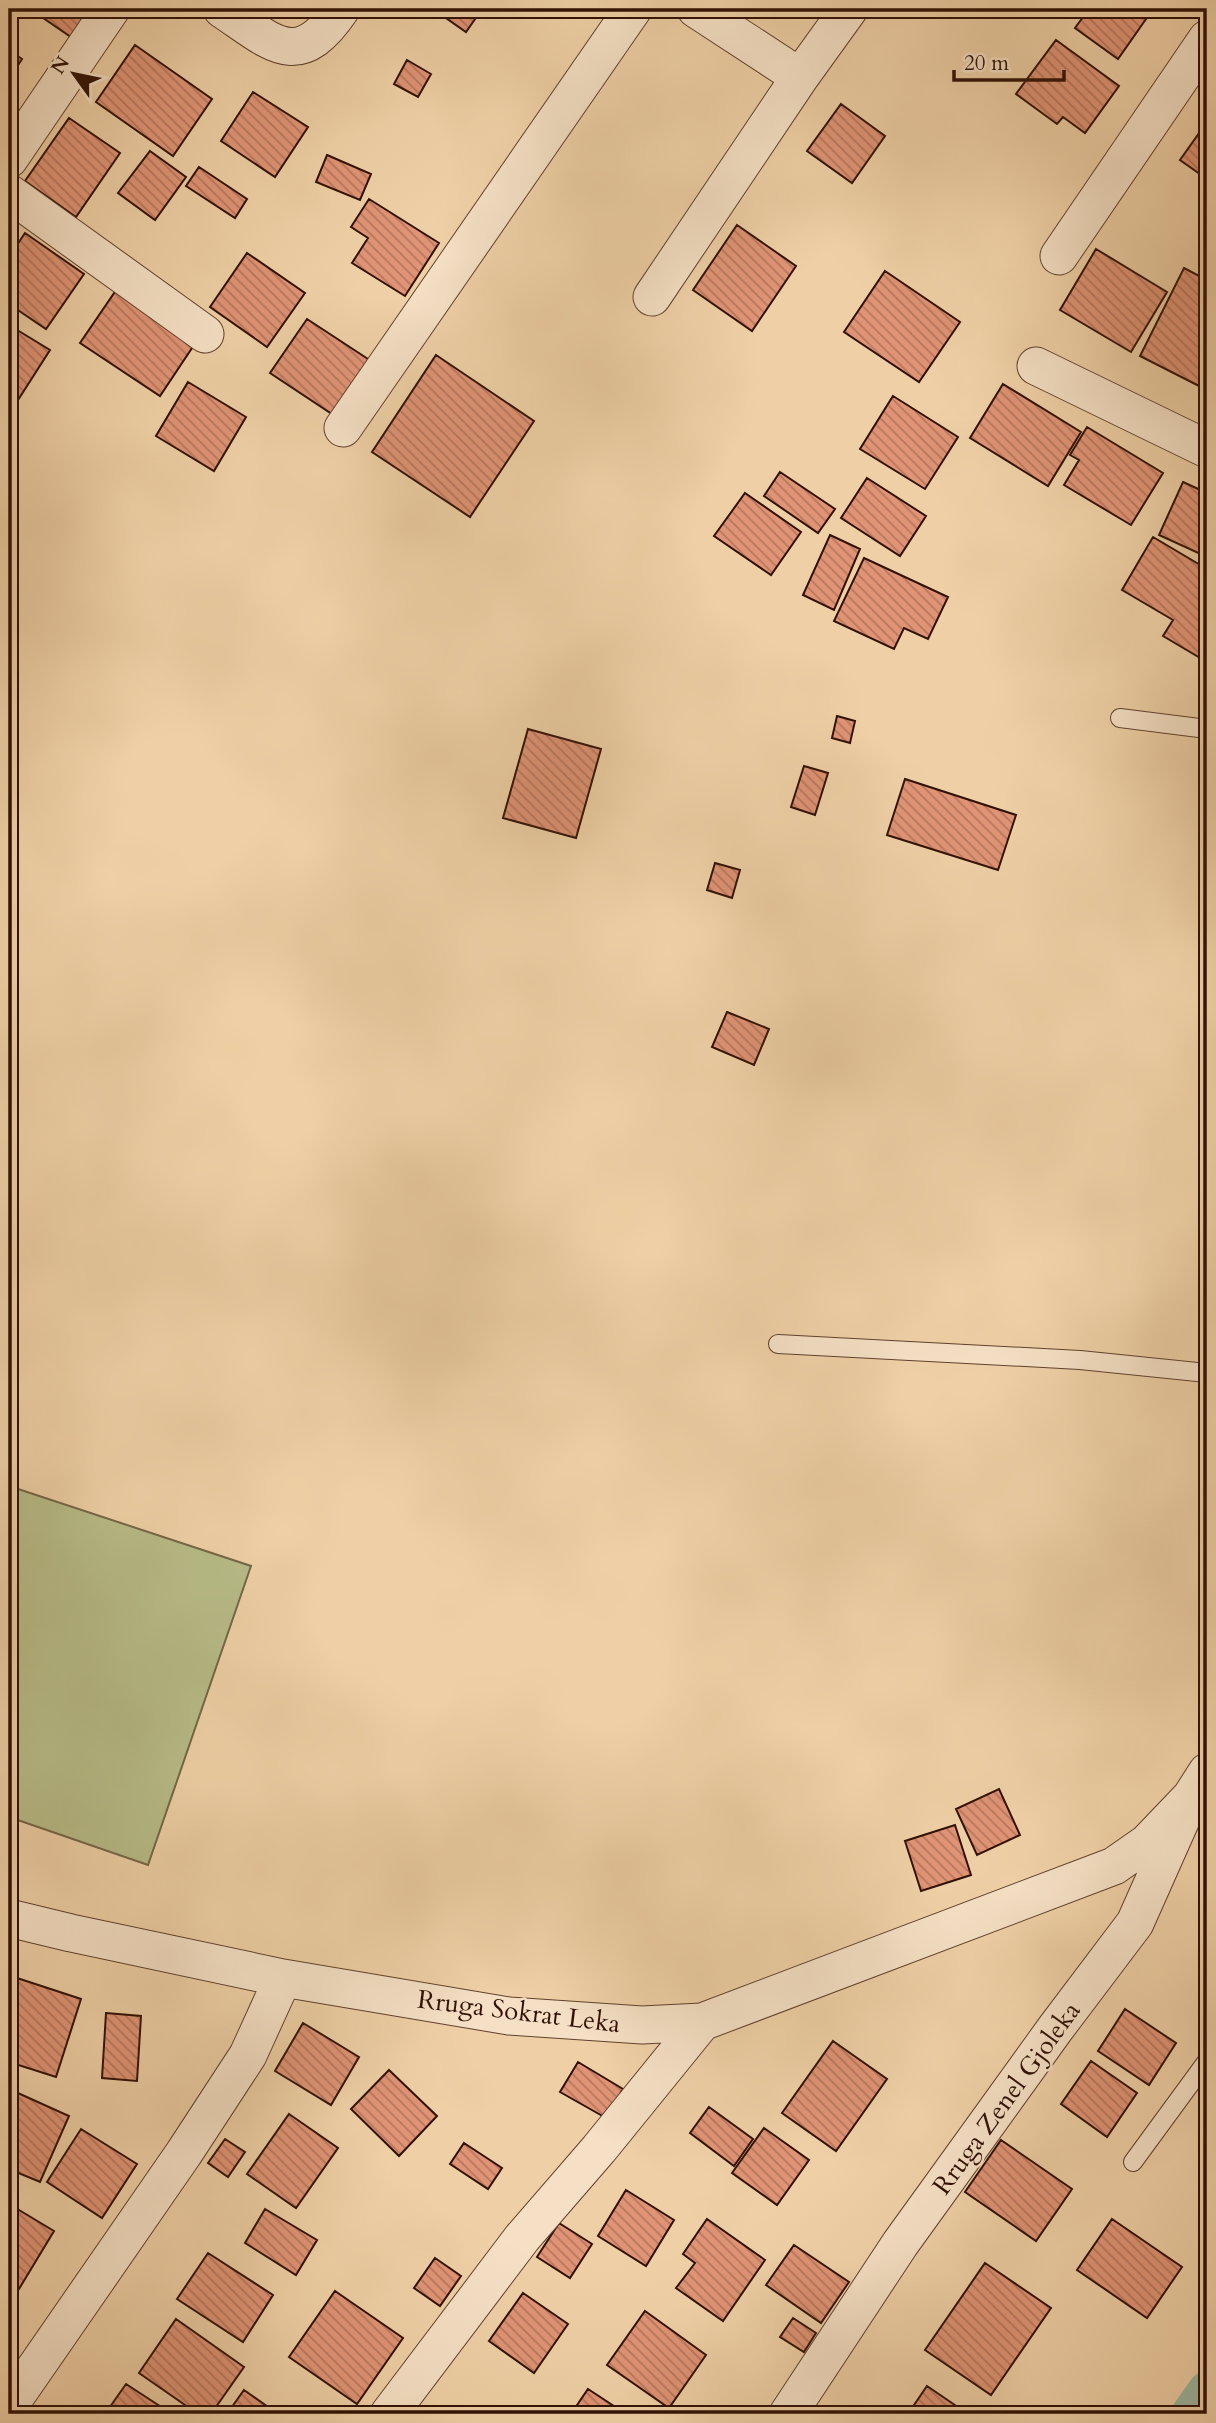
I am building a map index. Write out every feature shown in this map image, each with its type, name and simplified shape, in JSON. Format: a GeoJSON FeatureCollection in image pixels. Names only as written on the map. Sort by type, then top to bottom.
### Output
{"type":"FeatureCollection","features":[{"type":"Feature","properties":{"kind":"street"},"geometry":{"type":"LineString","coordinates":[[9,159],[111,9]]}},
{"type":"Feature","properties":{"kind":"street"},"geometry":{"type":"LineString","coordinates":[[222,9],[268,40],[289,47],[310,43],[329,27],[341,9]]}},
{"type":"Feature","properties":{"kind":"street"},"geometry":{"type":"LineString","coordinates":[[343,428],[633,9]]}},
{"type":"Feature","properties":{"kind":"street"},"geometry":{"type":"LineString","coordinates":[[696,9],[800,78]]}},
{"type":"Feature","properties":{"kind":"street"},"geometry":{"type":"LineString","coordinates":[[652,298],[849,9]]}},
{"type":"Feature","properties":{"kind":"street"},"geometry":{"type":"LineString","coordinates":[[1059,256],[1207,39]]}},
{"type":"Feature","properties":{"kind":"street"},"geometry":{"type":"LineString","coordinates":[[9,193],[205,334]]}},
{"type":"Feature","properties":{"kind":"street"},"geometry":{"type":"LineString","coordinates":[[1036,366],[1207,449]]}},
{"type":"Feature","properties":{"kind":"street","name":"Rruga Sokrat Leka"},"geometry":{"type":"LineString","coordinates":[[9,1918],[283,1978],[509,2016],[642,2025],[702,2022],[1114,1866],[1147,1843],[1199,1785]]}},
{"type":"Feature","properties":{"kind":"street","name":"Rruga Zenel Gjoleka"},"geometry":{"type":"LineString","coordinates":[[788,2414],[900,2244],[1135,1923],[1199,1785]]}},
{"type":"Feature","properties":{"kind":"street"},"geometry":{"type":"LineString","coordinates":[[9,2406],[184,2153],[248,2055],[283,1978]]}},
{"type":"Feature","properties":{"kind":"street"},"geometry":{"type":"LineString","coordinates":[[389,2414],[514,2249],[702,2022]]}},
{"type":"Feature","properties":{"kind":"lane"},"geometry":{"type":"LineString","coordinates":[[1120,718],[1207,729]]}},
{"type":"Feature","properties":{"kind":"lane"},"geometry":{"type":"LineString","coordinates":[[778,1343],[1080,1360],[1207,1373]]}},
{"type":"Feature","properties":{"kind":"lane"},"geometry":{"type":"LineString","coordinates":[[1133,2162],[1207,2061]]}},
{"type":"Feature","properties":{"kind":"green space"},"geometry":{"type":"Polygon","coordinates":[[[9,1486],[251,1566],[148,1865],[9,1817],[9,1486]]]}},
{"type":"Feature","properties":{"kind":"building"},"geometry":{"type":"Polygon","coordinates":[[[30,9],[91,9],[71,37],[30,9]]]}},
{"type":"Feature","properties":{"kind":"building"},"geometry":{"type":"Polygon","coordinates":[[[433,9],[482,9],[466,32],[433,9]]]}},
{"type":"Feature","properties":{"kind":"building"},"geometry":{"type":"Polygon","coordinates":[[[1089,9],[1153,9],[1118,59],[1075,28],[1089,9]]]}},
{"type":"Feature","properties":{"kind":"building"},"geometry":{"type":"Polygon","coordinates":[[[1056,40],[1119,86],[1085,133],[1063,117],[1057,124],[1016,94],[1056,40]]]}},
{"type":"Feature","properties":{"kind":"building"},"geometry":{"type":"Polygon","coordinates":[[[135,45],[212,99],[173,156],[96,102],[135,45]]]}},
{"type":"Feature","properties":{"kind":"building"},"geometry":{"type":"Polygon","coordinates":[[[9,50],[22,59],[9,79],[9,50]]]}},
{"type":"Feature","properties":{"kind":"building"},"geometry":{"type":"Polygon","coordinates":[[[407,60],[431,74],[418,97],[394,84],[407,60]]]}},
{"type":"Feature","properties":{"kind":"building"},"geometry":{"type":"Polygon","coordinates":[[[253,92],[308,127],[275,177],[221,141],[253,92]]]}},
{"type":"Feature","properties":{"kind":"building"},"geometry":{"type":"Polygon","coordinates":[[[841,104],[885,136],[852,183],[807,151],[841,104]]]}},
{"type":"Feature","properties":{"kind":"building"},"geometry":{"type":"Polygon","coordinates":[[[69,118],[120,153],[76,217],[25,181],[69,118]]]}},
{"type":"Feature","properties":{"kind":"building"},"geometry":{"type":"Polygon","coordinates":[[[1207,122],[1207,179],[1180,160],[1207,122]]]}},
{"type":"Feature","properties":{"kind":"building"},"geometry":{"type":"Polygon","coordinates":[[[150,151],[186,177],[155,220],[118,193],[150,151]]]}},
{"type":"Feature","properties":{"kind":"building"},"geometry":{"type":"Polygon","coordinates":[[[327,155],[371,174],[360,200],[316,182],[327,155]]]}},
{"type":"Feature","properties":{"kind":"building"},"geometry":{"type":"Polygon","coordinates":[[[199,167],[247,199],[235,218],[186,186],[199,167]]]}},
{"type":"Feature","properties":{"kind":"building"},"geometry":{"type":"Polygon","coordinates":[[[369,199],[439,243],[405,296],[352,263],[368,238],[351,227],[369,199]]]}},
{"type":"Feature","properties":{"kind":"building"},"geometry":{"type":"Polygon","coordinates":[[[737,225],[796,266],[752,331],[693,290],[737,225]]]}},
{"type":"Feature","properties":{"kind":"building"},"geometry":{"type":"Polygon","coordinates":[[[25,233],[84,274],[46,329],[9,304],[9,257],[25,233]]]}},
{"type":"Feature","properties":{"kind":"building"},"geometry":{"type":"Polygon","coordinates":[[[1096,249],[1167,292],[1131,352],[1060,310],[1096,249]]]}},
{"type":"Feature","properties":{"kind":"building"},"geometry":{"type":"Polygon","coordinates":[[[247,253],[305,293],[267,347],[210,307],[247,253]]]}},
{"type":"Feature","properties":{"kind":"building"},"geometry":{"type":"Polygon","coordinates":[[[1184,268],[1207,280],[1207,390],[1140,356],[1184,268]]]}},
{"type":"Feature","properties":{"kind":"building"},"geometry":{"type":"Polygon","coordinates":[[[885,271],[960,322],[919,382],[844,332],[885,271]]]}},
{"type":"Feature","properties":{"kind":"building"},"geometry":{"type":"Polygon","coordinates":[[[121,283],[200,336],[160,396],[80,343],[121,283]]]}},
{"type":"Feature","properties":{"kind":"building"},"geometry":{"type":"Polygon","coordinates":[[[307,319],[371,361],[335,416],[270,373],[307,319]]]}},
{"type":"Feature","properties":{"kind":"building"},"geometry":{"type":"Polygon","coordinates":[[[9,325],[50,350],[9,414],[9,325]]]}},
{"type":"Feature","properties":{"kind":"building"},"geometry":{"type":"Polygon","coordinates":[[[436,355],[534,421],[470,517],[372,452],[436,355]]]}},
{"type":"Feature","properties":{"kind":"building"},"geometry":{"type":"Polygon","coordinates":[[[188,382],[246,417],[214,471],[156,436],[188,382]]]}},
{"type":"Feature","properties":{"kind":"building"},"geometry":{"type":"Polygon","coordinates":[[[1003,384],[1081,432],[1048,486],[970,438],[1003,384]]]}},
{"type":"Feature","properties":{"kind":"building"},"geometry":{"type":"Polygon","coordinates":[[[893,396],[958,437],[925,489],[860,449],[893,396]]]}},
{"type":"Feature","properties":{"kind":"building"},"geometry":{"type":"Polygon","coordinates":[[[1087,427],[1163,473],[1131,525],[1064,485],[1079,460],[1070,455],[1087,427]]]}},
{"type":"Feature","properties":{"kind":"building"},"geometry":{"type":"Polygon","coordinates":[[[780,472],[835,509],[818,533],[764,496],[780,472]]]}},
{"type":"Feature","properties":{"kind":"building"},"geometry":{"type":"Polygon","coordinates":[[[867,478],[926,516],[900,556],[841,518],[867,478]]]}},
{"type":"Feature","properties":{"kind":"building"},"geometry":{"type":"Polygon","coordinates":[[[1183,482],[1207,493],[1207,557],[1159,535],[1183,482]]]}},
{"type":"Feature","properties":{"kind":"building"},"geometry":{"type":"Polygon","coordinates":[[[745,493],[801,532],[771,575],[714,536],[745,493]]]}},
{"type":"Feature","properties":{"kind":"building"},"geometry":{"type":"Polygon","coordinates":[[[830,535],[860,549],[834,610],[803,595],[830,535]]]}},
{"type":"Feature","properties":{"kind":"building"},"geometry":{"type":"Polygon","coordinates":[[[1153,537],[1207,569],[1207,662],[1163,636],[1173,620],[1122,590],[1153,537]]]}},
{"type":"Feature","properties":{"kind":"building"},"geometry":{"type":"Polygon","coordinates":[[[864,558],[948,597],[928,639],[904,628],[894,649],[834,621],[864,558]]]}},
{"type":"Feature","properties":{"kind":"building"},"geometry":{"type":"Polygon","coordinates":[[[837,716],[855,721],[850,743],[832,738],[837,716]]]}},
{"type":"Feature","properties":{"kind":"building"},"geometry":{"type":"Polygon","coordinates":[[[528,729],[601,749],[576,838],[503,818],[528,729]]]}},
{"type":"Feature","properties":{"kind":"building"},"geometry":{"type":"Polygon","coordinates":[[[804,766],[828,773],[815,815],[791,807],[804,766]]]}},
{"type":"Feature","properties":{"kind":"building"},"geometry":{"type":"Polygon","coordinates":[[[905,779],[1016,815],[998,870],[887,835],[905,779]]]}},
{"type":"Feature","properties":{"kind":"building"},"geometry":{"type":"Polygon","coordinates":[[[715,863],[740,870],[732,898],[707,890],[715,863]]]}},
{"type":"Feature","properties":{"kind":"building"},"geometry":{"type":"Polygon","coordinates":[[[727,1012],[769,1029],[754,1065],[712,1047],[727,1012]]]}},
{"type":"Feature","properties":{"kind":"building"},"geometry":{"type":"Polygon","coordinates":[[[999,1789],[1020,1835],[977,1855],[956,1809],[999,1789]]]}},
{"type":"Feature","properties":{"kind":"building"},"geometry":{"type":"Polygon","coordinates":[[[955,1825],[971,1875],[921,1891],[905,1841],[955,1825]]]}},
{"type":"Feature","properties":{"kind":"building"},"geometry":{"type":"Polygon","coordinates":[[[14,1977],[81,1999],[56,2077],[9,2062],[9,1992],[14,1977]]]}},
{"type":"Feature","properties":{"kind":"building"},"geometry":{"type":"Polygon","coordinates":[[[1125,2009],[1176,2043],[1149,2085],[1098,2051],[1125,2009]]]}},
{"type":"Feature","properties":{"kind":"building"},"geometry":{"type":"Polygon","coordinates":[[[106,2013],[141,2016],[137,2081],[102,2078],[106,2013]]]}},
{"type":"Feature","properties":{"kind":"building"},"geometry":{"type":"Polygon","coordinates":[[[303,2023],[359,2057],[331,2105],[275,2071],[303,2023]]]}},
{"type":"Feature","properties":{"kind":"building"},"geometry":{"type":"Polygon","coordinates":[[[833,2041],[887,2079],[836,2151],[782,2113],[833,2041]]]}},
{"type":"Feature","properties":{"kind":"building"},"geometry":{"type":"Polygon","coordinates":[[[1091,2061],[1137,2093],[1107,2137],[1061,2104],[1091,2061]]]}},
{"type":"Feature","properties":{"kind":"building"},"geometry":{"type":"Polygon","coordinates":[[[578,2062],[623,2089],[606,2118],[560,2092],[578,2062]]]}},
{"type":"Feature","properties":{"kind":"building"},"geometry":{"type":"Polygon","coordinates":[[[389,2070],[437,2116],[399,2156],[351,2109],[389,2070]]]}},
{"type":"Feature","properties":{"kind":"building"},"geometry":{"type":"Polygon","coordinates":[[[9,2089],[69,2116],[40,2182],[9,2169],[9,2089]]]}},
{"type":"Feature","properties":{"kind":"building"},"geometry":{"type":"Polygon","coordinates":[[[709,2107],[753,2139],[734,2166],[690,2133],[709,2107]]]}},
{"type":"Feature","properties":{"kind":"building"},"geometry":{"type":"Polygon","coordinates":[[[289,2114],[338,2148],[296,2208],[247,2174],[289,2114]]]}},
{"type":"Feature","properties":{"kind":"building"},"geometry":{"type":"Polygon","coordinates":[[[764,2128],[809,2160],[777,2205],[732,2173],[764,2128]]]}},
{"type":"Feature","properties":{"kind":"building"},"geometry":{"type":"Polygon","coordinates":[[[81,2129],[137,2164],[102,2218],[47,2182],[81,2129]]]}},
{"type":"Feature","properties":{"kind":"building"},"geometry":{"type":"Polygon","coordinates":[[[225,2139],[245,2152],[228,2177],[208,2163],[225,2139]]]}},
{"type":"Feature","properties":{"kind":"building"},"geometry":{"type":"Polygon","coordinates":[[[1001,2140],[1072,2189],[1036,2241],[965,2192],[1001,2140]]]}},
{"type":"Feature","properties":{"kind":"building"},"geometry":{"type":"Polygon","coordinates":[[[464,2143],[502,2168],[488,2189],[450,2164],[464,2143]]]}},
{"type":"Feature","properties":{"kind":"building"},"geometry":{"type":"Polygon","coordinates":[[[626,2190],[674,2220],[646,2266],[598,2236],[626,2190]]]}},
{"type":"Feature","properties":{"kind":"building"},"geometry":{"type":"Polygon","coordinates":[[[9,2204],[54,2231],[19,2289],[9,2283],[9,2204]]]}},
{"type":"Feature","properties":{"kind":"building"},"geometry":{"type":"Polygon","coordinates":[[[265,2209],[317,2240],[296,2275],[245,2243],[265,2209]]]}},
{"type":"Feature","properties":{"kind":"building"},"geometry":{"type":"Polygon","coordinates":[[[707,2219],[765,2260],[723,2321],[676,2288],[695,2263],[683,2254],[707,2219]]]}},
{"type":"Feature","properties":{"kind":"building"},"geometry":{"type":"Polygon","coordinates":[[[1112,2219],[1182,2267],[1147,2318],[1077,2270],[1112,2219]]]}},
{"type":"Feature","properties":{"kind":"building"},"geometry":{"type":"Polygon","coordinates":[[[559,2223],[592,2244],[570,2278],[537,2257],[559,2223]]]}},
{"type":"Feature","properties":{"kind":"building"},"geometry":{"type":"Polygon","coordinates":[[[794,2245],[849,2282],[821,2323],[766,2285],[794,2245]]]}},
{"type":"Feature","properties":{"kind":"building"},"geometry":{"type":"Polygon","coordinates":[[[208,2253],[273,2295],[243,2342],[177,2299],[208,2253]]]}},
{"type":"Feature","properties":{"kind":"building"},"geometry":{"type":"Polygon","coordinates":[[[435,2258],[461,2276],[440,2306],[414,2288],[435,2258]]]}},
{"type":"Feature","properties":{"kind":"building"},"geometry":{"type":"Polygon","coordinates":[[[985,2263],[1051,2308],[991,2395],[925,2350],[985,2263]]]}},
{"type":"Feature","properties":{"kind":"building"},"geometry":{"type":"Polygon","coordinates":[[[335,2291],[403,2338],[357,2404],[289,2357],[335,2291]]]}},
{"type":"Feature","properties":{"kind":"building"},"geometry":{"type":"Polygon","coordinates":[[[523,2293],[568,2324],[534,2373],[489,2341],[523,2293]]]}},
{"type":"Feature","properties":{"kind":"building"},"geometry":{"type":"Polygon","coordinates":[[[645,2311],[706,2355],[669,2408],[607,2365],[645,2311]]]}},
{"type":"Feature","properties":{"kind":"building"},"geometry":{"type":"Polygon","coordinates":[[[793,2318],[816,2333],[804,2352],[780,2337],[793,2318]]]}},
{"type":"Feature","properties":{"kind":"building"},"geometry":{"type":"Polygon","coordinates":[[[176,2319],[244,2367],[211,2414],[198,2414],[139,2373],[176,2319]]]}},
{"type":"Feature","properties":{"kind":"building"},"geometry":{"type":"Polygon","coordinates":[[[126,2384],[172,2414],[105,2414],[126,2384]]]}},
{"type":"Feature","properties":{"kind":"building"},"geometry":{"type":"Polygon","coordinates":[[[927,2386],[968,2414],[908,2414],[927,2386]]]}},
{"type":"Feature","properties":{"kind":"building"},"geometry":{"type":"Polygon","coordinates":[[[588,2389],[626,2414],[571,2414],[588,2389]]]}},
{"type":"Feature","properties":{"kind":"building"},"geometry":{"type":"Polygon","coordinates":[[[244,2390],[278,2414],[227,2414],[244,2390]]]}},
{"type":"Feature","properties":{"kind":"waterway"},"geometry":{"type":"LineString","coordinates":[[1190,2414],[1207,2390]]}}]}
